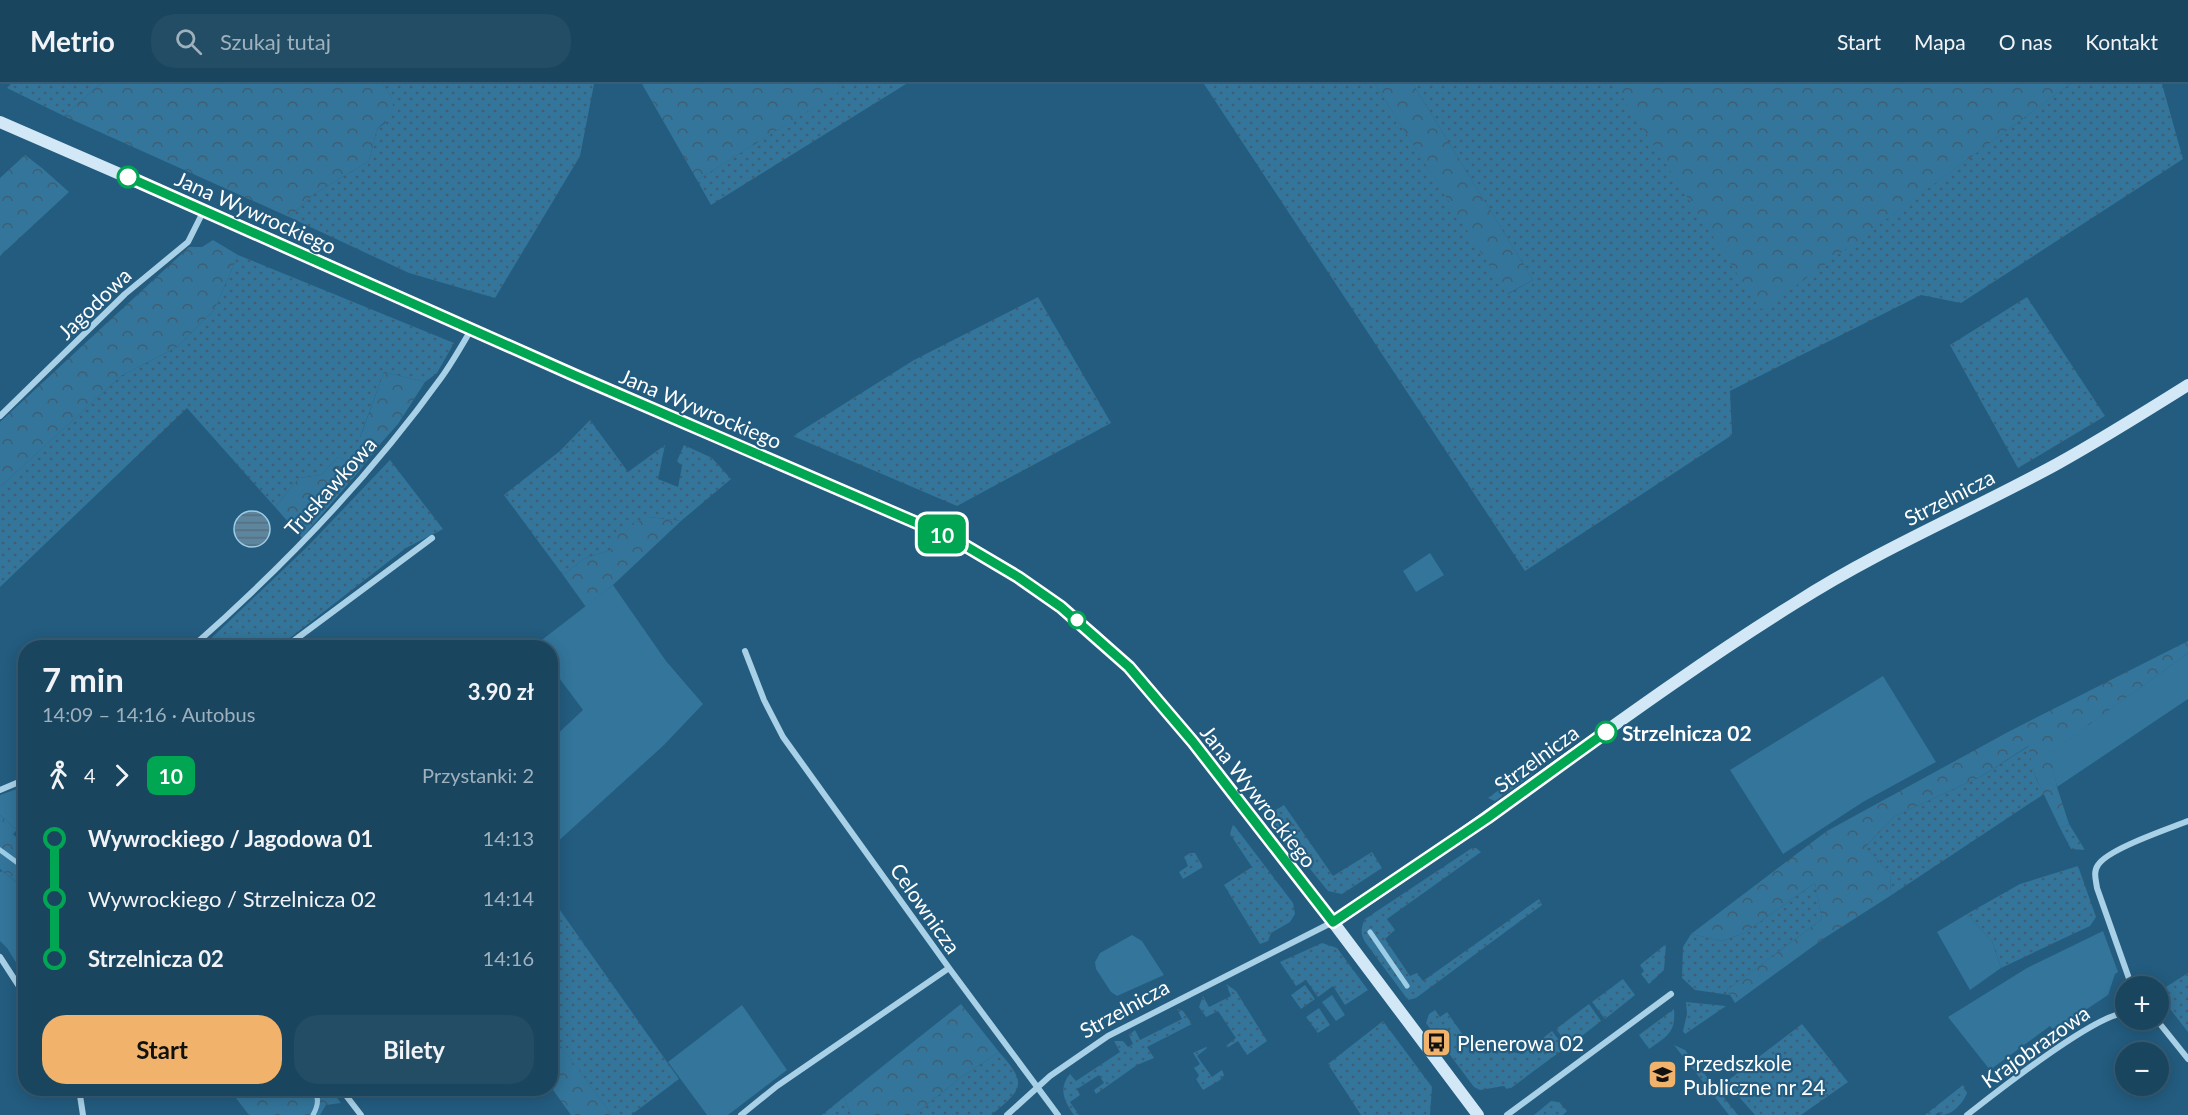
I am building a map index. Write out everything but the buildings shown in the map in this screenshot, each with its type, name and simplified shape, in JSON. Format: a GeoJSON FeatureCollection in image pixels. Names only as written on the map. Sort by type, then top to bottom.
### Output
{"type":"FeatureCollection","features":[{"type":"Feature","properties":{"kind":"street","name":"Jana Wywrockiego"},"geometry":{"type":"LineString","coordinates":[[0,122],[472,328],[574,375],[954,539],[1026,583],[1061,607],[1093,634],[1129,667],[1152,693],[1333,922],[1478,1115]]}},
{"type":"Feature","properties":{"kind":"street","name":"Jagodowa"},"geometry":{"type":"LineString","coordinates":[[0,417],[125,294],[188,242],[204,210]]}},
{"type":"Feature","properties":{"kind":"street","name":"Truskawkowa"},"geometry":{"type":"LineString","coordinates":[[199,640],[281,563],[377,461],[442,377],[472,328]]}},
{"type":"Feature","properties":{"kind":"street","name":"Strzelnicza"},"geometry":{"type":"LineString","coordinates":[[1007,1115],[1074,1059],[1117,1031],[1333,922],[1487,818],[1663,690],[1795,603],[1834,579],[2056,464],[2188,385]]}},
{"type":"Feature","properties":{"kind":"street"},"geometry":{"type":"LineString","coordinates":[[295,640],[432,538]]}},
{"type":"Feature","properties":{"kind":"street","name":"Celownicza"},"geometry":{"type":"LineString","coordinates":[[741,1115],[787,1079],[949,968],[783,737],[764,700],[745,651]]}},
{"type":"Feature","properties":{"kind":"street"},"geometry":{"type":"LineString","coordinates":[[0,790],[18,782]]}},
{"type":"Feature","properties":{"kind":"street"},"geometry":{"type":"LineString","coordinates":[[2128,976],[2097,888],[2095,873],[2098,864],[2110,853],[2188,821]]}},
{"type":"Feature","properties":{"kind":"street"},"geometry":{"type":"LineString","coordinates":[[0,957],[18,985]]}},
{"type":"Feature","properties":{"kind":"street"},"geometry":{"type":"LineString","coordinates":[[949,968],[1058,1115]]}},
{"type":"Feature","properties":{"kind":"street"},"geometry":{"type":"LineString","coordinates":[[1507,1115],[1671,994]]}},
{"type":"Feature","properties":{"kind":"street","name":"Krajobrazowa"},"geometry":{"type":"LineString","coordinates":[[1967,1115],[2025,1071],[2103,1018],[2115,1014]]}},
{"type":"Feature","properties":{"kind":"street"},"geometry":{"type":"LineString","coordinates":[[2165,1030],[2188,1059]]}},
{"type":"Feature","properties":{"kind":"street"},"geometry":{"type":"LineString","coordinates":[[80,1096],[83,1115]]}},
{"type":"Feature","properties":{"kind":"street"},"geometry":{"type":"LineString","coordinates":[[346,1096],[361,1115]]}},
{"type":"Feature","properties":{"kind":"green space"},"geometry":{"type":"Polygon","coordinates":[[[11,84],[100,84],[64,116],[7,88],[11,84]]]}},
{"type":"Feature","properties":{"kind":"green space"},"geometry":{"type":"Polygon","coordinates":[[[100,84],[383,84],[392,98],[394,113],[377,129],[369,161],[314,194],[289,217],[64,116],[100,84]]]}},
{"type":"Feature","properties":{"kind":"green space"},"geometry":{"type":"Polygon","coordinates":[[[383,84],[594,84],[580,156],[495,298],[409,273],[289,217],[314,194],[369,161],[377,129],[385,123],[392,98],[383,84]]]}},
{"type":"Feature","properties":{"kind":"green space"},"geometry":{"type":"Polygon","coordinates":[[[642,84],[839,84],[842,90],[697,180],[642,84]]]}},
{"type":"Feature","properties":{"kind":"green space"},"geometry":{"type":"Polygon","coordinates":[[[839,84],[906,84],[711,205],[697,180],[841,90],[839,84]]]}},
{"type":"Feature","properties":{"kind":"green space"},"geometry":{"type":"Polygon","coordinates":[[[1204,84],[1375,84],[1508,294],[1533,280],[1413,84],[1626,84],[1770,304],[2070,84],[2162,84],[2183,159],[1961,303],[1921,295],[1730,391],[1732,435],[1525,571],[1204,84]]]}},
{"type":"Feature","properties":{"kind":"green space"},"geometry":{"type":"Polygon","coordinates":[[[1375,84],[1413,84],[1533,280],[1507,294],[1375,84]]]}},
{"type":"Feature","properties":{"kind":"green space"},"geometry":{"type":"Polygon","coordinates":[[[1614,84],[2070,84],[1770,305],[1760,309],[1614,84]]]}},
{"type":"Feature","properties":{"kind":"green space"},"geometry":{"type":"Polygon","coordinates":[[[25,155],[69,192],[0,256],[0,178],[25,155]]]}},
{"type":"Feature","properties":{"kind":"green space"},"geometry":{"type":"Polygon","coordinates":[[[213,240],[238,255],[214,310],[177,347],[121,376],[0,487],[0,422],[189,247],[202,247],[213,240]]]}},
{"type":"Feature","properties":{"kind":"green space"},"geometry":{"type":"Polygon","coordinates":[[[238,255],[454,343],[437,373],[425,382],[384,372],[360,437],[381,443],[360,470],[338,457],[321,475],[299,478],[275,507],[187,408],[0,587],[0,487],[121,376],[177,347],[214,310],[238,255]]]}},
{"type":"Feature","properties":{"kind":"green space"},"geometry":{"type":"Polygon","coordinates":[[[1038,297],[1111,423],[957,506],[793,436],[914,360],[1038,297]]]}},
{"type":"Feature","properties":{"kind":"green space"},"geometry":{"type":"Polygon","coordinates":[[[2027,297],[2105,416],[2018,468],[1950,345],[2027,297]]]}},
{"type":"Feature","properties":{"kind":"green space"},"geometry":{"type":"Polygon","coordinates":[[[384,372],[425,382],[398,424],[381,443],[360,438],[384,372]]]}},
{"type":"Feature","properties":{"kind":"green space"},"geometry":{"type":"Polygon","coordinates":[[[590,420],[628,472],[665,445],[658,479],[678,487],[682,466],[677,461],[684,445],[712,458],[731,479],[681,521],[649,517],[611,550],[585,558],[563,575],[504,495],[560,451],[590,420]]]}},
{"type":"Feature","properties":{"kind":"green space"},"geometry":{"type":"Polygon","coordinates":[[[338,457],[360,470],[302,538],[275,507],[299,478],[321,475],[338,457]]]}},
{"type":"Feature","properties":{"kind":"green space"},"geometry":{"type":"Polygon","coordinates":[[[390,460],[443,529],[406,548],[287,640],[209,640],[307,547],[390,460]]]}},
{"type":"Feature","properties":{"kind":"green space"},"geometry":{"type":"Polygon","coordinates":[[[649,517],[681,521],[613,585],[586,607],[563,575],[585,558],[611,550],[619,528],[649,517]]]}},
{"type":"Feature","properties":{"kind":"green space"},"geometry":{"type":"Polygon","coordinates":[[[1430,553],[1444,575],[1416,592],[1403,571],[1430,553]]]}},
{"type":"Feature","properties":{"kind":"green space"},"geometry":{"type":"Polygon","coordinates":[[[613,585],[666,661],[703,704],[664,745],[558,841],[558,733],[583,710],[558,676],[558,640],[542,640],[613,585]]]}},
{"type":"Feature","properties":{"kind":"green space"},"geometry":{"type":"Polygon","coordinates":[[[2188,641],[2188,653],[2051,753],[2057,787],[2069,824],[2060,828],[2035,776],[2028,746],[1982,776],[1895,816],[1865,847],[1891,874],[1890,896],[1826,937],[1735,1003],[1727,990],[1822,919],[1815,883],[1744,933],[1722,941],[1691,934],[1827,831],[2008,732],[2188,641]]]}},
{"type":"Feature","properties":{"kind":"green space"},"geometry":{"type":"Polygon","coordinates":[[[2188,653],[2188,699],[2057,787],[2050,753],[2188,653]]]}},
{"type":"Feature","properties":{"kind":"green space"},"geometry":{"type":"Polygon","coordinates":[[[1883,676],[1936,762],[1863,802],[1783,854],[1730,770],[1883,676]]]}},
{"type":"Feature","properties":{"kind":"green space"},"geometry":{"type":"Polygon","coordinates":[[[2029,746],[2035,776],[2044,794],[1890,896],[1891,874],[1865,847],[1895,816],[1982,776],[2029,746]]]}},
{"type":"Feature","properties":{"kind":"green space"},"geometry":{"type":"Polygon","coordinates":[[[1533,765],[1532,775],[1495,801],[1488,798],[1533,765]]]}},
{"type":"Feature","properties":{"kind":"green space"},"geometry":{"type":"Polygon","coordinates":[[[18,789],[17,830],[0,815],[0,795],[18,789]]]}},
{"type":"Feature","properties":{"kind":"green space"},"geometry":{"type":"Polygon","coordinates":[[[1264,800],[1274,811],[1284,805],[1333,876],[1372,852],[1382,868],[1342,894],[1328,891],[1259,806],[1264,800]]]}},
{"type":"Feature","properties":{"kind":"green space"},"geometry":{"type":"Polygon","coordinates":[[[0,815],[17,830],[13,834],[18,839],[18,883],[0,869],[0,815]]]}},
{"type":"Feature","properties":{"kind":"green space"},"geometry":{"type":"Polygon","coordinates":[[[1233,824],[1293,903],[1295,914],[1290,922],[1271,933],[1268,941],[1260,944],[1224,885],[1252,867],[1230,834],[1233,824]]]}},
{"type":"Feature","properties":{"kind":"green space"},"geometry":{"type":"Polygon","coordinates":[[[2069,824],[2085,850],[2071,849],[2060,828],[2069,824]]]}},
{"type":"Feature","properties":{"kind":"green space"},"geometry":{"type":"Polygon","coordinates":[[[1472,848],[1481,852],[1387,919],[1395,930],[1385,939],[1410,976],[1417,973],[1423,981],[1539,899],[1542,905],[1416,998],[1408,1000],[1365,942],[1362,928],[1365,919],[1472,848]]]}},
{"type":"Feature","properties":{"kind":"green space"},"geometry":{"type":"Polygon","coordinates":[[[1195,853],[1203,867],[1183,879],[1179,872],[1188,866],[1184,857],[1195,853]]]}},
{"type":"Feature","properties":{"kind":"green space"},"geometry":{"type":"Polygon","coordinates":[[[2078,866],[2096,917],[2090,926],[2001,968],[1992,941],[1967,914],[2020,884],[2078,866]]]}},
{"type":"Feature","properties":{"kind":"green space"},"geometry":{"type":"Polygon","coordinates":[[[2,871],[18,884],[18,966],[0,941],[0,872],[2,871]]]}},
{"type":"Feature","properties":{"kind":"green space"},"geometry":{"type":"Polygon","coordinates":[[[1815,883],[1822,919],[1727,990],[1730,995],[1695,990],[1682,978],[1683,947],[1691,934],[1722,941],[1744,933],[1815,883]]]}},
{"type":"Feature","properties":{"kind":"green space"},"geometry":{"type":"Polygon","coordinates":[[[558,907],[679,1079],[631,1115],[612,1115],[558,1042],[558,907]]]}},
{"type":"Feature","properties":{"kind":"green space"},"geometry":{"type":"Polygon","coordinates":[[[1967,914],[1992,941],[2001,968],[1970,990],[1937,932],[1967,914]]]}},
{"type":"Feature","properties":{"kind":"green space"},"geometry":{"type":"Polygon","coordinates":[[[2103,931],[2118,972],[2115,974],[2108,995],[2054,1031],[2050,1026],[1990,1070],[1948,1017],[2027,968],[2103,931]]]}},
{"type":"Feature","properties":{"kind":"green space"},"geometry":{"type":"Polygon","coordinates":[[[1132,935],[1142,941],[1164,975],[1117,996],[1111,992],[1096,969],[1095,962],[1100,953],[1132,935]]]}},
{"type":"Feature","properties":{"kind":"green space"},"geometry":{"type":"Polygon","coordinates":[[[1322,943],[1337,948],[1368,990],[1345,1005],[1333,986],[1318,997],[1306,980],[1296,986],[1280,962],[1322,943]]]}},
{"type":"Feature","properties":{"kind":"green space"},"geometry":{"type":"Polygon","coordinates":[[[1666,944],[1664,970],[1649,984],[1641,974],[1644,971],[1640,965],[1666,944]]]}},
{"type":"Feature","properties":{"kind":"green space"},"geometry":{"type":"Polygon","coordinates":[[[2188,973],[2188,1032],[2169,1008],[2169,985],[2188,973]]]}},
{"type":"Feature","properties":{"kind":"green space"},"geometry":{"type":"Polygon","coordinates":[[[1623,979],[1635,995],[1605,1019],[1592,1002],[1623,979]]]}},
{"type":"Feature","properties":{"kind":"green space"},"geometry":{"type":"Polygon","coordinates":[[[1226,984],[1236,991],[1267,1041],[1247,1055],[1238,1041],[1227,1048],[1226,1046],[1236,1038],[1218,1011],[1206,1017],[1199,1007],[1203,996],[1209,1007],[1231,996],[1226,984]]]}},
{"type":"Feature","properties":{"kind":"green space"},"geometry":{"type":"Polygon","coordinates":[[[1305,985],[1315,999],[1301,1009],[1291,995],[1305,985]]]}},
{"type":"Feature","properties":{"kind":"green space"},"geometry":{"type":"Polygon","coordinates":[[[1332,995],[1345,1015],[1336,1021],[1322,1002],[1332,995]]]}},
{"type":"Feature","properties":{"kind":"green space"},"geometry":{"type":"Polygon","coordinates":[[[1686,1002],[1726,1006],[1685,1034],[1683,1031],[1687,1014],[1686,1002]]]}},
{"type":"Feature","properties":{"kind":"green space"},"geometry":{"type":"Polygon","coordinates":[[[961,1004],[999,1052],[960,1078],[914,1115],[851,1115],[844,1097],[961,1004]]]}},
{"type":"Feature","properties":{"kind":"green space"},"geometry":{"type":"Polygon","coordinates":[[[1589,1004],[1601,1021],[1569,1046],[1556,1029],[1589,1004]]]}},
{"type":"Feature","properties":{"kind":"green space"},"geometry":{"type":"Polygon","coordinates":[[[742,1005],[787,1070],[728,1115],[707,1115],[668,1062],[742,1005]]]}},
{"type":"Feature","properties":{"kind":"green space"},"geometry":{"type":"Polygon","coordinates":[[[1319,1008],[1330,1025],[1318,1033],[1306,1017],[1319,1008]]]}},
{"type":"Feature","properties":{"kind":"green space"},"geometry":{"type":"Polygon","coordinates":[[[1177,1009],[1183,1011],[1192,1024],[1147,1047],[1154,1058],[1137,1065],[1096,1094],[1094,1090],[1104,1083],[1099,1075],[1077,1089],[1080,1095],[1070,1102],[1079,1115],[1074,1115],[1067,1105],[1063,1089],[1070,1074],[1076,1081],[1120,1052],[1114,1041],[1123,1041],[1128,1047],[1133,1044],[1129,1035],[1135,1030],[1140,1040],[1182,1019],[1177,1009]]]}},
{"type":"Feature","properties":{"kind":"green space"},"geometry":{"type":"Polygon","coordinates":[[[1674,1009],[1672,1029],[1661,1041],[1649,1049],[1639,1035],[1674,1009]]]}},
{"type":"Feature","properties":{"kind":"green space"},"geometry":{"type":"Polygon","coordinates":[[[1435,1010],[1440,1017],[1447,1012],[1470,1045],[1523,1054],[1552,1031],[1565,1048],[1511,1088],[1507,1089],[1504,1086],[1480,1090],[1474,1087],[1426,1023],[1429,1014],[1435,1010]]]}},
{"type":"Feature","properties":{"kind":"green space"},"geometry":{"type":"Polygon","coordinates":[[[1383,1021],[1432,1087],[1430,1115],[1361,1115],[1328,1064],[1383,1021]]]}},
{"type":"Feature","properties":{"kind":"green space"},"geometry":{"type":"Polygon","coordinates":[[[1802,1024],[1848,1082],[1801,1115],[1755,1115],[1726,1082],[1802,1024]]]}},
{"type":"Feature","properties":{"kind":"green space"},"geometry":{"type":"Polygon","coordinates":[[[558,1042],[612,1115],[571,1115],[557,1096],[558,1042]]]}},
{"type":"Feature","properties":{"kind":"green space"},"geometry":{"type":"Polygon","coordinates":[[[1674,1045],[1685,1050],[1738,1115],[1729,1115],[1674,1045]]]}},
{"type":"Feature","properties":{"kind":"green space"},"geometry":{"type":"Polygon","coordinates":[[[1206,1047],[1197,1056],[1212,1077],[1222,1070],[1224,1075],[1203,1090],[1196,1079],[1199,1075],[1194,1068],[1200,1064],[1193,1053],[1206,1047]]]}},
{"type":"Feature","properties":{"kind":"green space"},"geometry":{"type":"Polygon","coordinates":[[[999,1052],[1018,1079],[1018,1086],[1010,1099],[991,1115],[914,1115],[960,1078],[999,1052]]]}},
{"type":"Feature","properties":{"kind":"green space"},"geometry":{"type":"Polygon","coordinates":[[[1963,1085],[1967,1093],[1953,1111],[1941,1115],[1939,1112],[1935,1115],[1925,1115],[1963,1085]]]}},
{"type":"Feature","properties":{"kind":"green space"},"geometry":{"type":"Polygon","coordinates":[[[234,1096],[336,1096],[341,1103],[326,1105],[320,1115],[249,1115],[234,1096]]]}},
{"type":"Feature","properties":{"kind":"green space"},"geometry":{"type":"Polygon","coordinates":[[[844,1097],[851,1115],[822,1115],[844,1097]]]}},
{"type":"Feature","properties":{"kind":"green space"},"geometry":{"type":"Polygon","coordinates":[[[1551,1101],[1559,1102],[1567,1111],[1563,1115],[1534,1115],[1551,1101]]]}},
{"type":"Feature","properties":{"kind":"shaded area"},"geometry":{"type":"Polygon","coordinates":[[[252,511],[265,516],[270,529],[265,542],[252,547],[239,542],[234,529],[239,516],[252,511]]]}},
{"type":"Feature","properties":{"kind":"waterway"},"geometry":{"type":"LineString","coordinates":[[0,850],[18,863]]}},
{"type":"Feature","properties":{"kind":"waterway"},"geometry":{"type":"LineString","coordinates":[[1370,932],[1407,986]]}},
{"type":"Feature","properties":{"kind":"waterway"},"geometry":{"type":"LineString","coordinates":[[313,1115],[316,1108],[316,1096]]}},
{"type":"Feature","properties":{"kind":"bus line","name":"10"},"geometry":{"type":"LineString","coordinates":[[128,177],[574,375],[954,539],[1018,577],[1061,607],[1129,667],[1193,742],[1333,922],[1487,818],[1606,732]]}},
{"type":"Feature","properties":{"kind":"place","name":"Strzelnicza 02"},"geometry":{"type":"Point","coordinates":[1606,732]}},
{"type":"Feature","properties":{"kind":"place","name":"Plenerowa 02"},"geometry":{"type":"Point","coordinates":[1436,1042]}},
{"type":"Feature","properties":{"kind":"place","name":"Przedszkole Publiczne nr 24"},"geometry":{"type":"Point","coordinates":[1662,1074]}}]}
